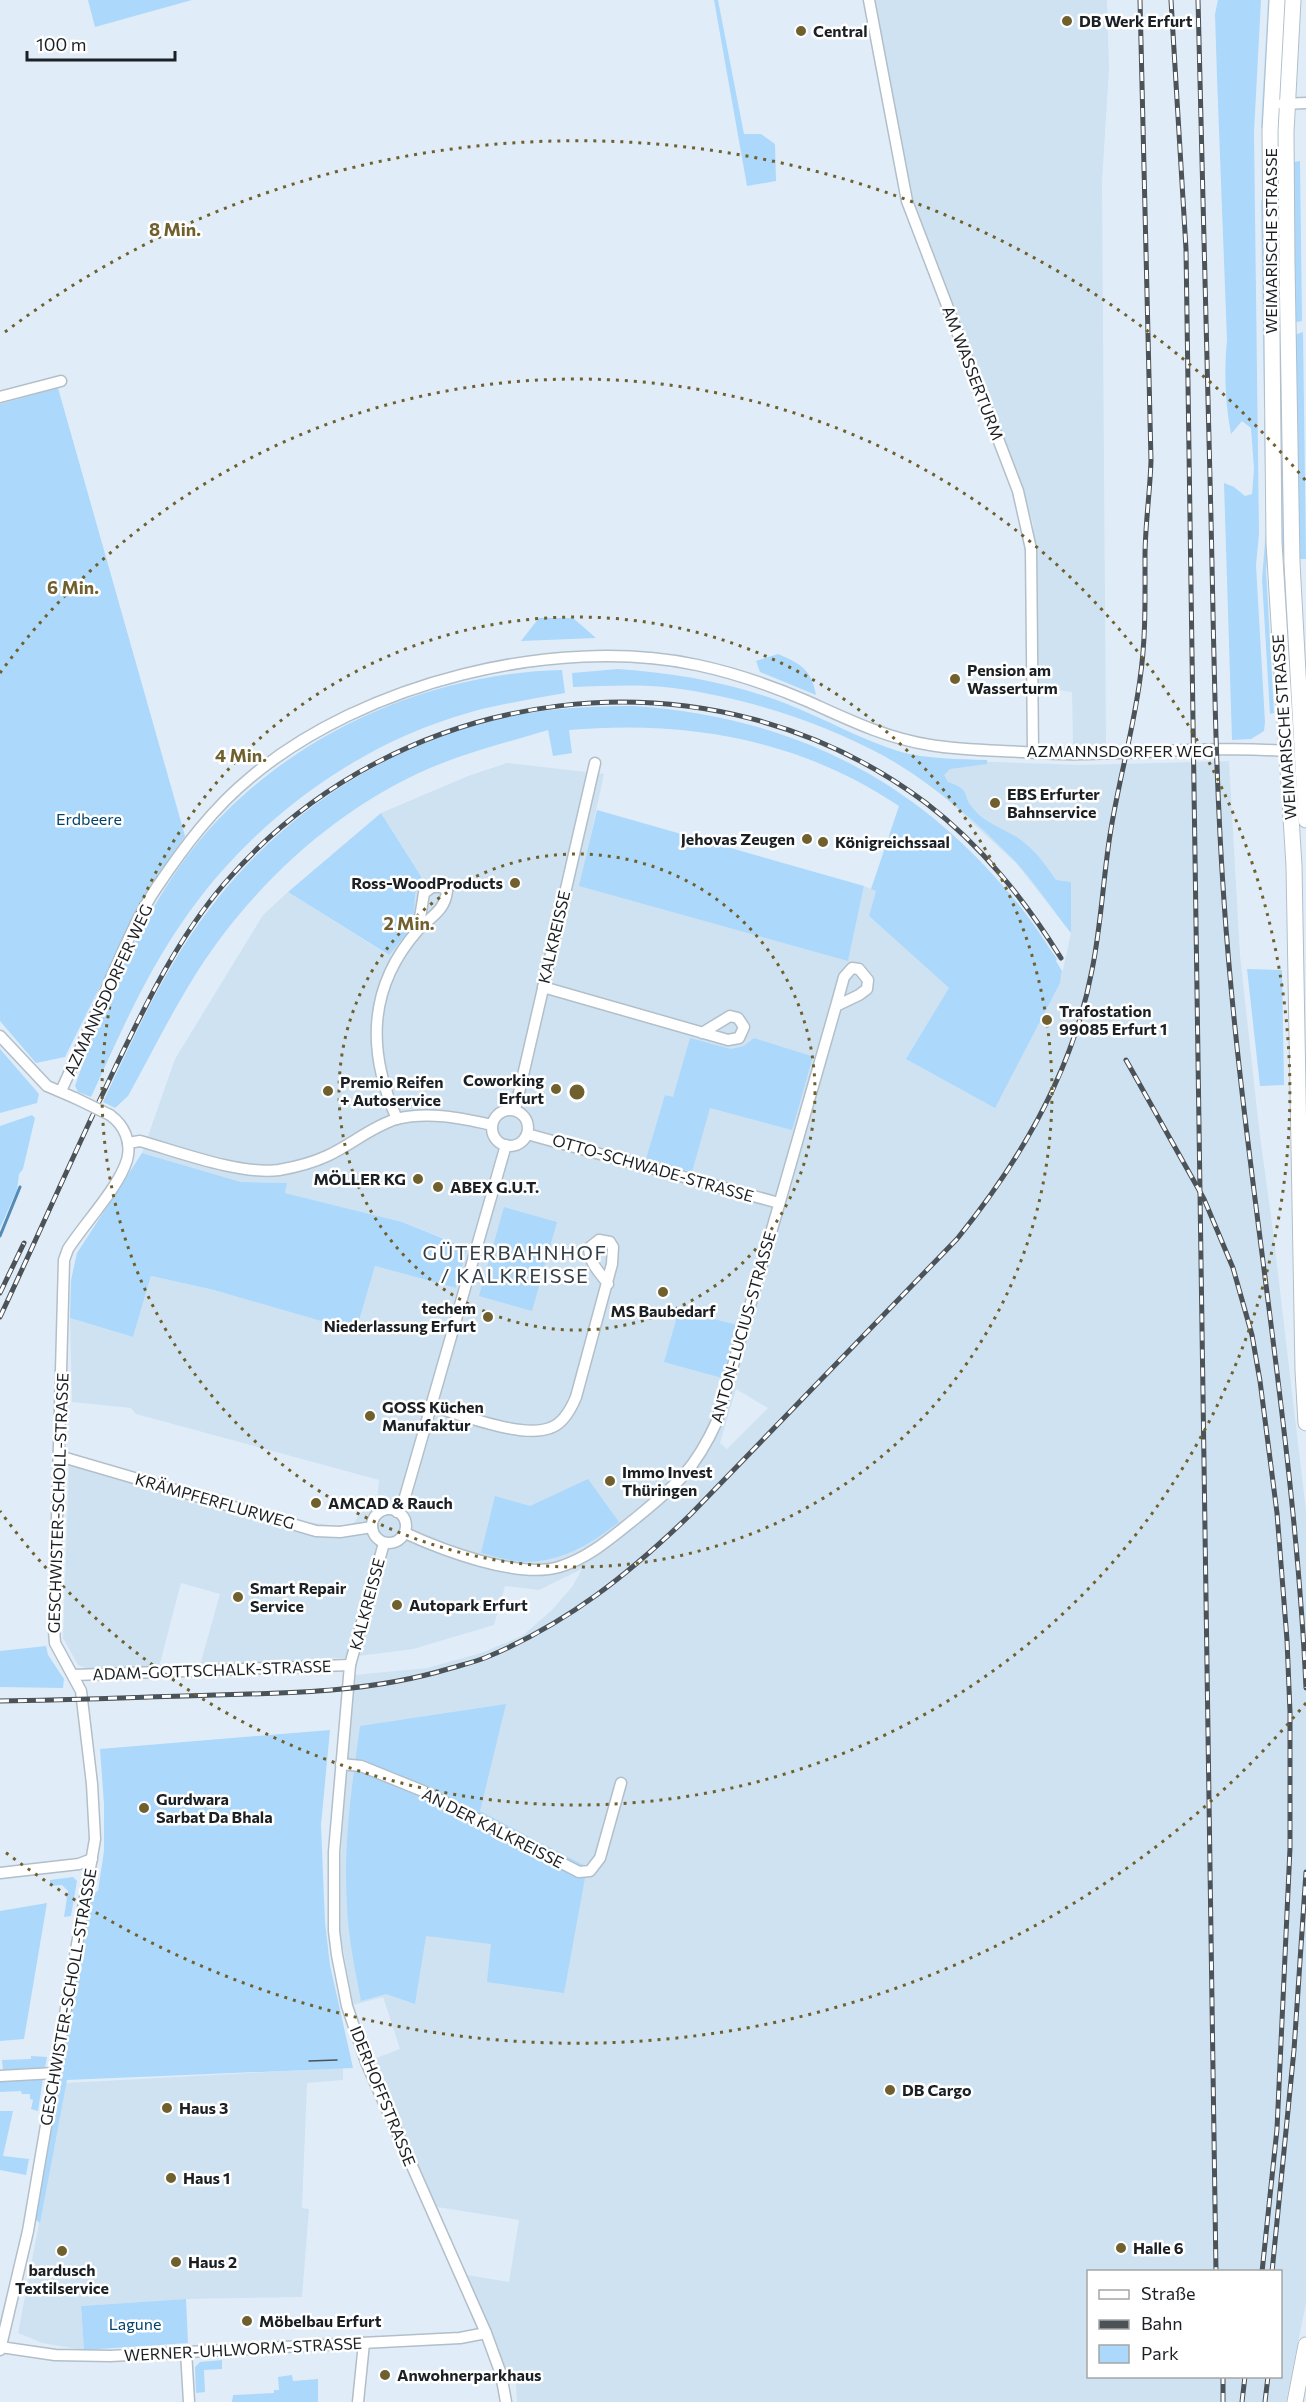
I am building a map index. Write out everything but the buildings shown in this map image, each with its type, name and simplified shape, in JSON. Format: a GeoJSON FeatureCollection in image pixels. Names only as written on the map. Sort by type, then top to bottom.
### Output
{"type":"FeatureCollection","features":[{"type":"Feature","properties":{"kind":"main road","name":"WEIMARISCHE STRASSE"},"geometry":{"type":"LineString","coordinates":[[1277,0],[1270,104],[1274,543],[1294,866],[1303,1370],[1306,1423]]}},
{"type":"Feature","properties":{"kind":"main road","name":"WEIMARISCHE STRASSE"},"geometry":{"type":"LineString","coordinates":[[1293,0],[1287,104],[1286,200],[1292,563],[1306,820]]}},
{"type":"Feature","properties":{"kind":"main road"},"geometry":{"type":"LineString","coordinates":[[1306,996],[1306,1014]]}},
{"type":"Feature","properties":{"kind":"main road"},"geometry":{"type":"LineString","coordinates":[[1296,2402],[1306,2345]]}},
{"type":"Feature","properties":{"kind":"street","name":"AM WASSERTURM"},"geometry":{"type":"LineString","coordinates":[[869,0],[908,201],[1018,491],[1027,526],[1031,549],[1033,752]]}},
{"type":"Feature","properties":{"kind":"street"},"geometry":{"type":"LineString","coordinates":[[1270,104],[1306,103]]}},
{"type":"Feature","properties":{"kind":"street"},"geometry":{"type":"LineString","coordinates":[[0,397],[61,381]]}},
{"type":"Feature","properties":{"kind":"street","name":"AZMANNSDORFER WEG"},"geometry":{"type":"LineString","coordinates":[[61,1091],[135,926],[154,891],[208,819],[250,777],[295,745],[348,716],[416,688],[489,668],[522,663],[612,657],[648,658],[696,665],[741,676],[787,693],[870,730],[914,742],[956,748],[1075,754],[1243,749],[1286,751]]}},
{"type":"Feature","properties":{"kind":"street","name":"KALKREISSE"},"geometry":{"type":"LineString","coordinates":[[515,1110],[595,764]]}},
{"type":"Feature","properties":{"kind":"street"},"geometry":{"type":"LineString","coordinates":[[397,1119],[385,1092],[377,1061],[375,1023],[387,980],[418,930]]}},
{"type":"Feature","properties":{"kind":"street"},"geometry":{"type":"LineString","coordinates":[[543,987],[702,1033]]}},
{"type":"Feature","properties":{"kind":"street","name":"ANTON-LUCIUS-STRASSE"},"geometry":{"type":"LineString","coordinates":[[405,1533],[465,1557],[509,1567],[539,1569],[558,1567],[591,1553],[664,1495],[690,1469],[705,1447],[717,1421],[836,1006]]}},
{"type":"Feature","properties":{"kind":"street"},"geometry":{"type":"LineString","coordinates":[[0,1036],[47,1086],[110,1114],[122,1125],[128,1143],[141,1141],[247,1169],[276,1170],[304,1165],[329,1155],[374,1129],[397,1119],[439,1115],[492,1125]]}},
{"type":"Feature","properties":{"kind":"street"},"geometry":{"type":"LineString","coordinates":[[515,1110],[524,1117],[528,1128],[527,1134],[516,1145],[506,1145],[496,1140],[492,1125],[498,1114],[515,1110]]}},
{"type":"Feature","properties":{"kind":"street","name":"OTTO-SCHWADE-STRASSE"},"geometry":{"type":"LineString","coordinates":[[527,1134],[779,1203]]}},
{"type":"Feature","properties":{"kind":"street","name":"GESCHWISTER-SCHOLL-STRASSE"},"geometry":{"type":"LineString","coordinates":[[0,2348],[28,2231],[95,1839],[92,1784],[81,1691],[55,1643],[54,1630],[64,1260],[68,1249],[112,1187],[126,1161],[128,1143]]}},
{"type":"Feature","properties":{"kind":"street"},"geometry":{"type":"LineString","coordinates":[[397,1512],[405,1497],[506,1145]]}},
{"type":"Feature","properties":{"kind":"street"},"geometry":{"type":"LineString","coordinates":[[432,1406],[519,1431],[536,1431],[551,1428],[560,1423],[572,1407],[576,1397],[608,1284]]}},
{"type":"Feature","properties":{"kind":"street","name":"KRÄMPFERFLURWEG"},"geometry":{"type":"LineString","coordinates":[[59,1456],[316,1531],[340,1532],[372,1527]]}},
{"type":"Feature","properties":{"kind":"street"},"geometry":{"type":"LineString","coordinates":[[372,1527],[373,1521],[380,1512],[390,1510],[397,1512],[405,1522],[405,1533]]}},
{"type":"Feature","properties":{"kind":"street","name":"KALKREISSE"},"geometry":{"type":"LineString","coordinates":[[372,1527],[375,1537],[384,1542],[394,1543],[405,1533]]}},
{"type":"Feature","properties":{"kind":"street","name":"KALKREISSE"},"geometry":{"type":"LineString","coordinates":[[350,1665],[384,1542]]}},
{"type":"Feature","properties":{"kind":"street","name":"ADAM-GOTTSCHALK-STRASSE"},"geometry":{"type":"LineString","coordinates":[[74,1675],[350,1665]]}},
{"type":"Feature","properties":{"kind":"street","name":"IDERHOFFSTRASSE"},"geometry":{"type":"LineString","coordinates":[[350,1665],[334,1852],[334,1932],[347,2006],[366,2062],[486,2333],[501,2374],[506,2402]]}},
{"type":"Feature","properties":{"kind":"street","name":"AN DER KALKREISSE"},"geometry":{"type":"LineString","coordinates":[[341,1764],[361,1766],[423,1791],[579,1872],[590,1871],[600,1858],[621,1783]]}},
{"type":"Feature","properties":{"kind":"street"},"geometry":{"type":"LineString","coordinates":[[0,1873],[79,1864],[92,1859]]}},
{"type":"Feature","properties":{"kind":"street"},"geometry":{"type":"LineString","coordinates":[[0,2076],[55,2073]]}},
{"type":"Feature","properties":{"kind":"street","name":"WERNER-UHLWORM-STRASSE"},"geometry":{"type":"LineString","coordinates":[[0,2348],[55,2355],[110,2356],[460,2338],[486,2333]]}},
{"type":"Feature","properties":{"kind":"street"},"geometry":{"type":"LineString","coordinates":[[358,2402],[364,2343]]}},
{"type":"Feature","properties":{"kind":"street"},"geometry":{"type":"LineString","coordinates":[[186,2351],[189,2402]]}},
{"type":"Feature","properties":{"kind":"shaded area"},"geometry":{"type":"Polygon","coordinates":[[[874,0],[1107,0],[1109,69],[1102,182],[1106,745],[1073,744],[1072,692],[1037,687],[1036,567],[1033,524],[1021,484],[914,203],[874,0]]]}},
{"type":"Feature","properties":{"kind":"shaded area"},"geometry":{"type":"Polygon","coordinates":[[[941,760],[1082,765],[1229,761],[1240,955],[1306,1511],[1306,2303],[1286,2402],[517,2402],[516,2385],[506,2369],[467,2275],[509,2282],[519,2220],[437,2207],[371,2060],[400,2049],[383,1997],[353,2005],[340,1931],[342,1806],[355,1675],[427,1668],[481,1653],[522,1636],[551,1611],[572,1587],[582,1569],[539,1590],[505,1586],[494,1625],[413,1649],[343,1658],[200,1665],[220,1594],[181,1583],[159,1667],[91,1670],[78,1665],[63,1638],[69,1465],[297,1532],[301,1521],[336,1526],[353,1524],[363,1510],[377,1500],[379,1480],[136,1414],[131,1408],[72,1402],[70,1318],[133,1337],[151,1276],[214,1290],[356,1330],[375,1266],[456,1288],[467,1247],[402,1222],[285,1193],[287,1183],[241,1182],[142,1153],[175,1059],[263,915],[288,892],[388,955],[414,925],[415,894],[422,878],[381,813],[468,776],[507,763],[604,774],[580,886],[848,960],[864,886],[876,891],[869,916],[949,988],[1060,983],[1071,933],[1016,863],[940,793],[941,760]],[[736,1389],[720,1443],[727,1449],[768,1408],[736,1389]]]}},
{"type":"Feature","properties":{"kind":"shaded area"},"geometry":{"type":"Polygon","coordinates":[[[343,2068],[343,2080],[307,2083],[302,2208],[309,2209],[302,2297],[186,2299],[81,2306],[84,2350],[42,2343],[18,2333],[66,2083],[343,2068]]]}},
{"type":"Feature","properties":{"kind":"green space"},"geometry":{"type":"Polygon","coordinates":[[[88,0],[192,0],[95,27],[88,0]]]}},
{"type":"Feature","properties":{"kind":"green space"},"geometry":{"type":"Polygon","coordinates":[[[714,0],[718,0],[744,134],[761,134],[775,144],[776,181],[747,186],[714,0]]]}},
{"type":"Feature","properties":{"kind":"green space"},"geometry":{"type":"Polygon","coordinates":[[[1218,0],[1261,0],[1254,132],[1259,534],[1256,565],[1265,722],[1264,731],[1251,739],[1232,740],[1224,483],[1234,487],[1245,496],[1252,494],[1254,469],[1251,428],[1242,421],[1231,434],[1226,399],[1227,340],[1215,14],[1218,0]]]}},
{"type":"Feature","properties":{"kind":"green space"},"geometry":{"type":"Polygon","coordinates":[[[1268,0],[1271,0],[1264,128],[1261,128],[1268,0]]]}},
{"type":"Feature","properties":{"kind":"green space"},"geometry":{"type":"Polygon","coordinates":[[[1275,134],[1281,134],[1293,714],[1285,564],[1281,544],[1275,134]]]}},
{"type":"Feature","properties":{"kind":"green space"},"geometry":{"type":"Polygon","coordinates":[[[1300,161],[1302,321],[1297,322],[1294,319],[1292,165],[1300,161]]]}},
{"type":"Feature","properties":{"kind":"green space"},"geometry":{"type":"Polygon","coordinates":[[[1261,198],[1265,215],[1268,409],[1264,409],[1261,198]]]}},
{"type":"Feature","properties":{"kind":"green space"},"geometry":{"type":"Polygon","coordinates":[[[1303,332],[1306,559],[1297,559],[1294,335],[1303,332]]]}},
{"type":"Feature","properties":{"kind":"green space","name":"Erdbeere"},"geometry":{"type":"Polygon","coordinates":[[[58,388],[185,836],[149,888],[65,1057],[36,1063],[0,1021],[0,404],[58,388]]]}},
{"type":"Feature","properties":{"kind":"green space"},"geometry":{"type":"Polygon","coordinates":[[[1264,419],[1268,419],[1269,543],[1266,570],[1274,713],[1270,714],[1262,579],[1266,530],[1264,419]]]}},
{"type":"Feature","properties":{"kind":"green space"},"geometry":{"type":"Polygon","coordinates":[[[539,618],[573,618],[596,638],[521,641],[539,618]]]}},
{"type":"Feature","properties":{"kind":"green space"},"geometry":{"type":"Polygon","coordinates":[[[778,654],[804,668],[811,679],[816,695],[760,672],[756,661],[778,654]]]}},
{"type":"Feature","properties":{"kind":"green space"},"geometry":{"type":"Polygon","coordinates":[[[618,669],[683,676],[746,690],[787,704],[872,742],[901,752],[932,757],[987,760],[987,764],[950,769],[944,775],[948,782],[963,790],[969,803],[984,819],[1030,848],[1056,880],[1071,882],[1071,933],[1022,869],[985,832],[919,778],[884,756],[835,732],[808,722],[754,705],[700,692],[660,687],[573,687],[572,673],[618,669]]]}},
{"type":"Feature","properties":{"kind":"green space"},"geometry":{"type":"Polygon","coordinates":[[[562,670],[565,693],[480,710],[425,727],[344,768],[306,794],[270,823],[208,888],[181,924],[143,987],[91,1097],[78,1092],[75,1086],[97,1026],[140,932],[157,902],[192,850],[227,811],[266,776],[310,745],[357,720],[406,699],[457,684],[509,674],[562,670]]]}},
{"type":"Feature","properties":{"kind":"green space"},"geometry":{"type":"Polygon","coordinates":[[[633,706],[689,712],[742,723],[793,738],[841,759],[887,785],[930,815],[971,851],[1009,893],[1057,959],[1062,971],[1060,983],[995,1108],[906,1059],[949,988],[869,916],[876,891],[871,889],[899,806],[861,783],[822,764],[782,750],[741,739],[656,728],[569,730],[572,753],[553,756],[548,730],[430,768],[362,804],[300,852],[245,907],[199,969],[128,1096],[115,1108],[103,1102],[151,1004],[192,933],[240,872],[276,836],[316,804],[359,776],[404,752],[452,733],[501,719],[551,710],[633,706]]]}},
{"type":"Feature","properties":{"kind":"green space"},"geometry":{"type":"Polygon","coordinates":[[[597,810],[864,886],[848,961],[579,886],[597,810]]]}},
{"type":"Feature","properties":{"kind":"green space"},"geometry":{"type":"Polygon","coordinates":[[[381,813],[422,878],[415,894],[414,925],[389,955],[288,892],[381,813]]]}},
{"type":"Feature","properties":{"kind":"green space"},"geometry":{"type":"Polygon","coordinates":[[[1247,969],[1282,970],[1284,1085],[1260,1086],[1247,969]]]}},
{"type":"Feature","properties":{"kind":"green space"},"geometry":{"type":"Polygon","coordinates":[[[690,1038],[731,1049],[744,1046],[754,1038],[811,1056],[812,1060],[792,1130],[710,1108],[692,1172],[646,1159],[665,1095],[673,1097],[690,1038]]]}},
{"type":"Feature","properties":{"kind":"green space"},"geometry":{"type":"Polygon","coordinates":[[[0,1049],[39,1094],[37,1103],[0,1113],[0,1049]]]}},
{"type":"Feature","properties":{"kind":"green space"},"geometry":{"type":"Polygon","coordinates":[[[32,1115],[35,1118],[23,1169],[19,1174],[17,1190],[0,1228],[0,1126],[32,1115]]]}},
{"type":"Feature","properties":{"kind":"green space"},"geometry":{"type":"Polygon","coordinates":[[[142,1153],[241,1182],[287,1183],[285,1193],[402,1222],[467,1248],[456,1288],[375,1266],[356,1331],[214,1290],[151,1276],[133,1337],[70,1318],[71,1280],[77,1253],[142,1153]]]}},
{"type":"Feature","properties":{"kind":"green space"},"geometry":{"type":"Polygon","coordinates":[[[504,1207],[557,1222],[532,1311],[479,1296],[504,1207]]]}},
{"type":"Feature","properties":{"kind":"green space"},"geometry":{"type":"Polygon","coordinates":[[[679,1310],[737,1325],[722,1378],[664,1362],[679,1310]]]}},
{"type":"Feature","properties":{"kind":"green space"},"geometry":{"type":"Polygon","coordinates":[[[588,1479],[619,1522],[608,1530],[574,1551],[550,1559],[522,1562],[481,1553],[495,1496],[530,1506],[588,1479]]]}},
{"type":"Feature","properties":{"kind":"green space"},"geometry":{"type":"Polygon","coordinates":[[[46,1646],[48,1655],[64,1679],[63,1688],[0,1687],[0,1651],[46,1646]]]}},
{"type":"Feature","properties":{"kind":"green space"},"geometry":{"type":"Polygon","coordinates":[[[506,1704],[480,1811],[587,1867],[564,1993],[487,1982],[491,1944],[426,1936],[415,2004],[386,1994],[361,2001],[352,1953],[346,1883],[349,1815],[360,1726],[506,1704]]]}},
{"type":"Feature","properties":{"kind":"green space"},"geometry":{"type":"Polygon","coordinates":[[[330,1730],[321,1825],[325,1922],[330,1965],[353,2068],[67,2080],[40,2223],[35,2219],[92,1894],[98,1891],[104,1851],[104,1804],[100,1749],[330,1730]]]}},
{"type":"Feature","properties":{"kind":"green space"},"geometry":{"type":"Polygon","coordinates":[[[73,1877],[77,1881],[71,1916],[64,1917],[68,1891],[62,1885],[50,1886],[50,1880],[73,1877]]]}},
{"type":"Feature","properties":{"kind":"green space"},"geometry":{"type":"Polygon","coordinates":[[[47,1903],[24,2039],[0,2041],[0,1911],[47,1903]]]}},
{"type":"Feature","properties":{"kind":"green space"},"geometry":{"type":"Polygon","coordinates":[[[31,2056],[47,2057],[45,2069],[3,2070],[2,2060],[31,2059],[31,2056]]]}},
{"type":"Feature","properties":{"kind":"green space"},"geometry":{"type":"Polygon","coordinates":[[[43,2078],[38,2111],[31,2109],[33,2100],[30,2099],[30,2094],[22,2094],[21,2091],[0,2092],[0,2080],[43,2078]]]}},
{"type":"Feature","properties":{"kind":"green space"},"geometry":{"type":"Polygon","coordinates":[[[0,2111],[13,2111],[3,2156],[29,2159],[26,2175],[0,2170],[0,2111]]]}},
{"type":"Feature","properties":{"kind":"green space","name":"Lagune"},"geometry":{"type":"Polygon","coordinates":[[[186,2299],[188,2343],[84,2350],[81,2306],[186,2299]]]}},
{"type":"Feature","properties":{"kind":"green space"},"geometry":{"type":"Polygon","coordinates":[[[222,2360],[222,2369],[204,2370],[205,2392],[196,2393],[195,2367],[200,2362],[222,2360]]]}},
{"type":"Feature","properties":{"kind":"green space"},"geometry":{"type":"Polygon","coordinates":[[[292,2375],[293,2381],[318,2379],[318,2402],[232,2402],[233,2395],[274,2393],[274,2390],[279,2390],[278,2377],[292,2375]]]}},
{"type":"Feature","properties":{"kind":"waterway"},"geometry":{"type":"LineString","coordinates":[[0,1236],[20,1187]]}},
{"type":"Feature","properties":{"kind":"tram line"},"geometry":{"type":"LineString","coordinates":[[309,2061],[337,2060]]}},
{"type":"Feature","properties":{"kind":"railway"},"geometry":{"type":"LineString","coordinates":[[0,1701],[273,1693],[361,1687],[419,1677],[448,1669],[482,1659],[516,1644],[571,1613],[621,1577],[691,1514],[957,1239],[1002,1178],[1023,1146],[1058,1079],[1083,1007],[1095,953],[1113,816],[1142,664],[1145,618],[1145,545],[1151,461],[1140,0]]}},
{"type":"Feature","properties":{"kind":"railway"},"geometry":{"type":"LineString","coordinates":[[1171,0],[1186,249],[1216,2270]]}},
{"type":"Feature","properties":{"kind":"railway"},"geometry":{"type":"LineString","coordinates":[[1198,0],[1215,710],[1224,901],[1243,1098],[1291,1491],[1306,1688]]}},
{"type":"Feature","properties":{"kind":"railway"},"geometry":{"type":"LineString","coordinates":[[0,1317],[138,1020],[177,950],[207,905],[224,884],[296,815],[377,762],[466,726],[559,706],[655,703],[749,718],[841,751],[926,803],[966,837],[1017,894],[1061,958]]}},
{"type":"Feature","properties":{"kind":"railway"},"geometry":{"type":"LineString","coordinates":[[1126,1060],[1204,1199],[1233,1268],[1252,1335],[1277,1513],[1290,1712],[1290,1848],[1277,2129],[1262,2270]]}},
{"type":"Feature","properties":{"kind":"railway"},"geometry":{"type":"LineString","coordinates":[[0,1293],[24,1243]]}},
{"type":"Feature","properties":{"kind":"railway"},"geometry":{"type":"LineString","coordinates":[[1272,2270],[1294,2050],[1306,1872]]}},
{"type":"Feature","properties":{"kind":"railway"},"geometry":{"type":"LineString","coordinates":[[1223,2378],[1223,2402]]}},
{"type":"Feature","properties":{"kind":"railway"},"geometry":{"type":"LineString","coordinates":[[1242,2402],[1245,2378]]}},
{"type":"Feature","properties":{"kind":"railway"},"geometry":{"type":"LineString","coordinates":[[1265,2402],[1268,2378]]}},
{"type":"Feature","properties":{"kind":"place","name":"DB Werk Erfurt"},"geometry":{"type":"Point","coordinates":[1067,21]}},
{"type":"Feature","properties":{"kind":"place","name":"Central"},"geometry":{"type":"Point","coordinates":[801,31]}},
{"type":"Feature","properties":{"kind":"place","name":"Pension am Wasserturm"},"geometry":{"type":"Point","coordinates":[955,679]}},
{"type":"Feature","properties":{"kind":"place","name":"EBS Erfurter Bahnservice"},"geometry":{"type":"Point","coordinates":[995,803]}},
{"type":"Feature","properties":{"kind":"place","name":"Jehovas Zeugen"},"geometry":{"type":"Point","coordinates":[807,839]}},
{"type":"Feature","properties":{"kind":"place","name":"Königreichssaal"},"geometry":{"type":"Point","coordinates":[823,842]}},
{"type":"Feature","properties":{"kind":"place","name":"Ross-WoodProducts"},"geometry":{"type":"Point","coordinates":[515,883]}},
{"type":"Feature","properties":{"kind":"place","name":"Trafostation 99085 Erfurt 1"},"geometry":{"type":"Point","coordinates":[1047,1020]}},
{"type":"Feature","properties":{"kind":"place","name":"Coworking Erfurt"},"geometry":{"type":"Point","coordinates":[556,1089]}},
{"type":"Feature","properties":{"kind":"place","name":"Premio Reifen + Autoservice"},"geometry":{"type":"Point","coordinates":[328,1091]}},
{"type":"Feature","properties":{"kind":"place","name":"MÖLLER KG"},"geometry":{"type":"Point","coordinates":[418,1179]}},
{"type":"Feature","properties":{"kind":"place","name":"ABEX G.U.T."},"geometry":{"type":"Point","coordinates":[438,1187]}},
{"type":"Feature","properties":{"kind":"place","name":"MS Baubedarf"},"geometry":{"type":"Point","coordinates":[663,1292]}},
{"type":"Feature","properties":{"kind":"place","name":"techem Niederlassung Erfurt"},"geometry":{"type":"Point","coordinates":[488,1317]}},
{"type":"Feature","properties":{"kind":"place","name":"GOSS Küchen Manufaktur"},"geometry":{"type":"Point","coordinates":[370,1416]}},
{"type":"Feature","properties":{"kind":"place","name":"Immo Invest Thüringen"},"geometry":{"type":"Point","coordinates":[610,1481]}},
{"type":"Feature","properties":{"kind":"place","name":"AMCAD & Rauch"},"geometry":{"type":"Point","coordinates":[316,1503]}},
{"type":"Feature","properties":{"kind":"place","name":"Smart Repair Service"},"geometry":{"type":"Point","coordinates":[238,1597]}},
{"type":"Feature","properties":{"kind":"place","name":"Autopark Erfurt"},"geometry":{"type":"Point","coordinates":[397,1605]}},
{"type":"Feature","properties":{"kind":"place","name":"Gurdwara Sarbat Da Bhala"},"geometry":{"type":"Point","coordinates":[144,1808]}},
{"type":"Feature","properties":{"kind":"place","name":"DB Cargo"},"geometry":{"type":"Point","coordinates":[890,2090]}},
{"type":"Feature","properties":{"kind":"place","name":"Haus 3"},"geometry":{"type":"Point","coordinates":[167,2108]}},
{"type":"Feature","properties":{"kind":"place","name":"Haus 1"},"geometry":{"type":"Point","coordinates":[171,2178]}},
{"type":"Feature","properties":{"kind":"place","name":"Halle 6"},"geometry":{"type":"Point","coordinates":[1121,2248]}},
{"type":"Feature","properties":{"kind":"place","name":"bardusch Textilservice"},"geometry":{"type":"Point","coordinates":[62,2251]}},
{"type":"Feature","properties":{"kind":"place","name":"Haus 2"},"geometry":{"type":"Point","coordinates":[176,2262]}},
{"type":"Feature","properties":{"kind":"place","name":"Möbelbau Erfurt"},"geometry":{"type":"Point","coordinates":[247,2321]}},
{"type":"Feature","properties":{"kind":"place","name":"Anwohnerparkhaus"},"geometry":{"type":"Point","coordinates":[385,2375]}},
{"type":"Feature","properties":{"kind":"district","name":"GÜTERBAHNHOF / KALKREISSE"},"geometry":{"type":"Point","coordinates":[515,1264]}}]}
